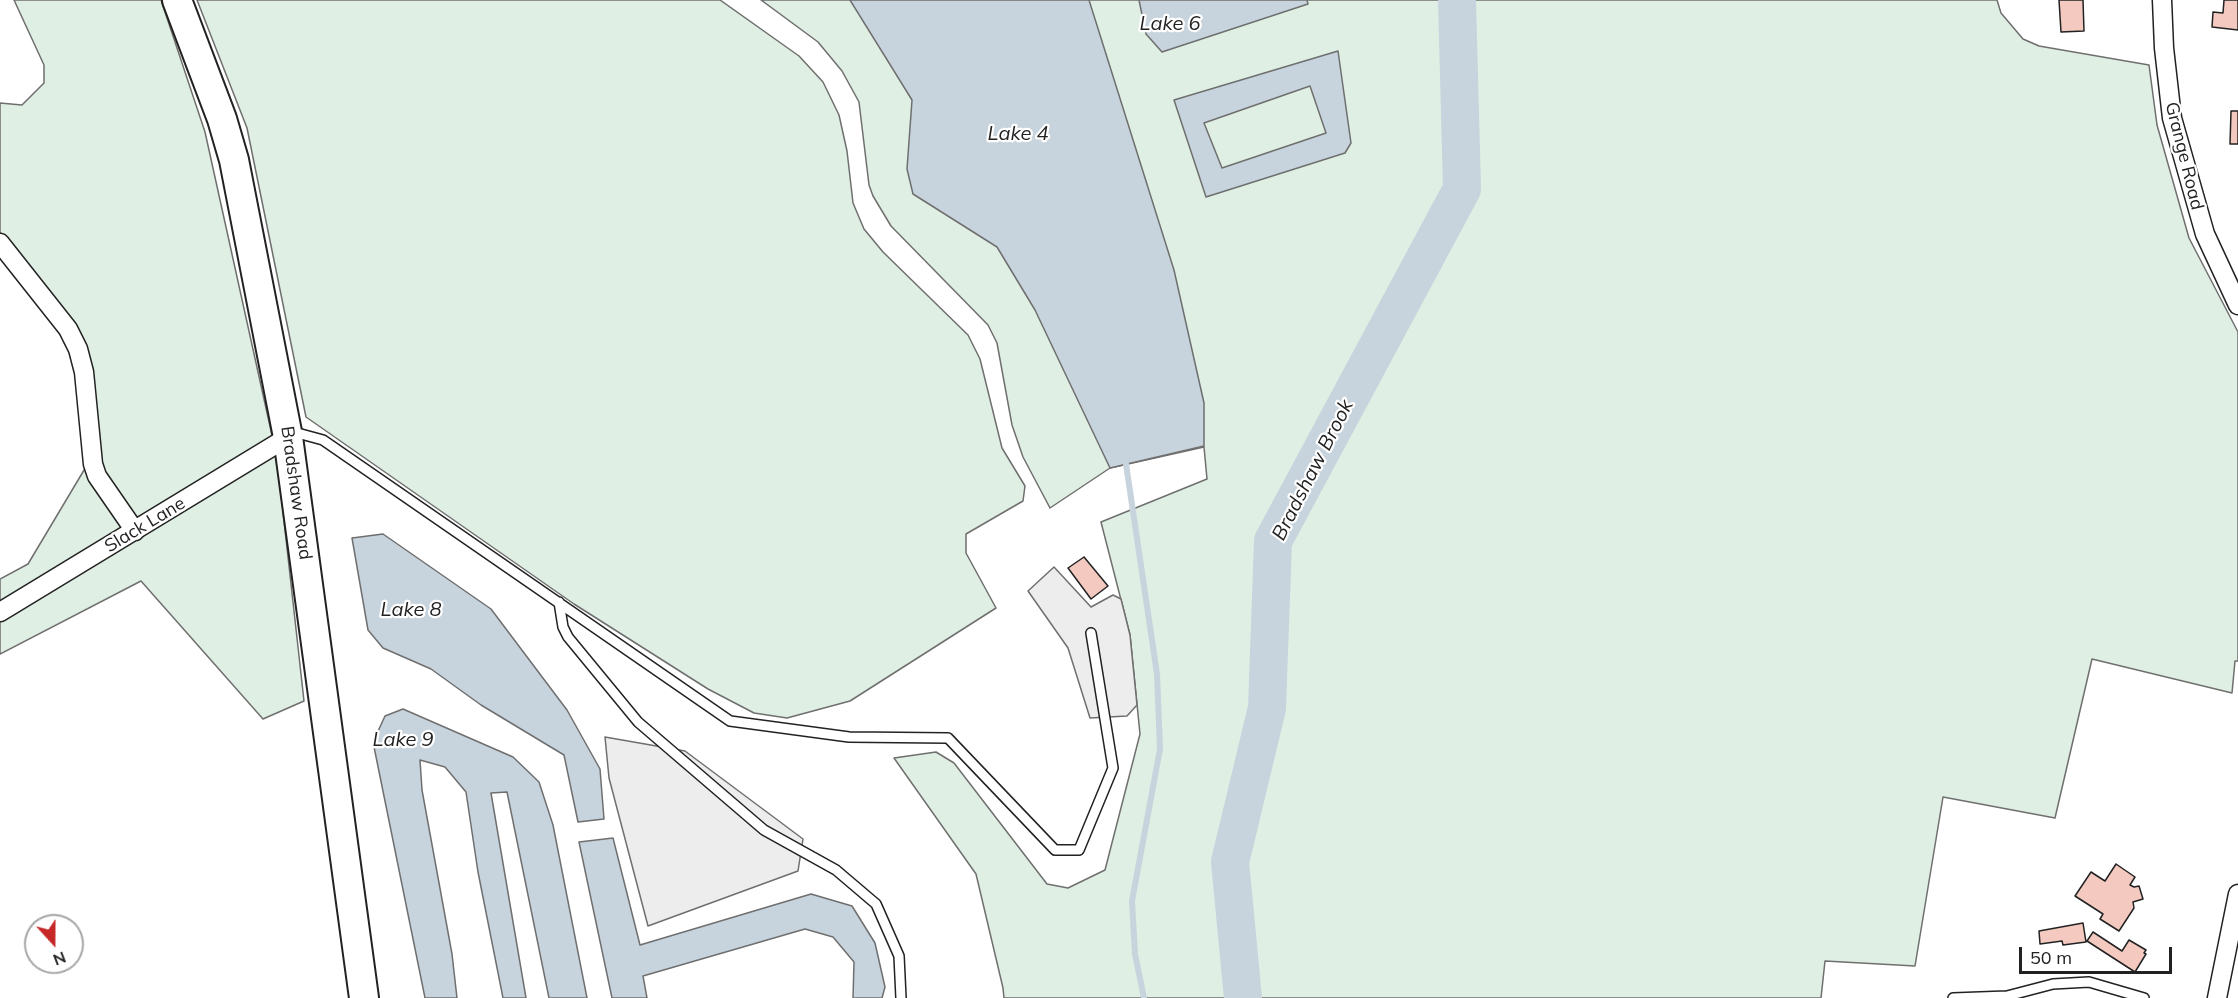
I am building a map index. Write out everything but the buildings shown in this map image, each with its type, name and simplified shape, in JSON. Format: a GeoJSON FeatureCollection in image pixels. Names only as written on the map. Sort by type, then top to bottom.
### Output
{"type":"FeatureCollection","features":[{"type":"Feature","properties":{"kind":"main road","name":"Bradshaw Road"},"geometry":{"type":"LineString","coordinates":[[177,0],[222,119],[234,160],[288,436],[364,998]]}},
{"type":"Feature","properties":{"kind":"street","name":"Grange Road"},"geometry":{"type":"LineString","coordinates":[[2162,0],[2164,48],[2172,118],[2205,234],[2238,305]]}},
{"type":"Feature","properties":{"kind":"street"},"geometry":{"type":"LineString","coordinates":[[0,243],[68,329],[78,349],[84,372],[93,464],[97,476],[135,531]]}},
{"type":"Feature","properties":{"kind":"street","name":"Slack Lane"},"geometry":{"type":"LineString","coordinates":[[0,612],[288,436]]}},
{"type":"Feature","properties":{"kind":"street"},"geometry":{"type":"LineString","coordinates":[[2217,998],[2238,894]]}},
{"type":"Feature","properties":{"kind":"lane"},"geometry":{"type":"LineString","coordinates":[[288,436],[301,434],[322,440],[730,721],[849,737],[948,738],[1054,850],[1079,850],[1113,768],[1091,633]]}},
{"type":"Feature","properties":{"kind":"lane"},"geometry":{"type":"LineString","coordinates":[[559,602],[563,627],[568,637],[638,722],[764,830],[836,870],[876,904],[898,956],[901,998]]}},
{"type":"Feature","properties":{"kind":"lane"},"geometry":{"type":"LineString","coordinates":[[1953,998],[2007,996],[2053,984],[2089,982],[2144,998]]}},
{"type":"Feature","properties":{"kind":"green space"},"geometry":{"type":"Polygon","coordinates":[[[14,0],[161,0],[205,132],[277,458],[304,701],[263,719],[141,581],[0,654],[0,579],[28,564],[99,445],[92,372],[29,272],[0,234],[0,103],[22,105],[44,83],[44,65],[14,0]]]}},
{"type":"Feature","properties":{"kind":"green space"},"geometry":{"type":"Polygon","coordinates":[[[197,0],[720,0],[799,56],[823,82],[839,115],[847,151],[853,203],[864,229],[883,252],[968,335],[980,359],[1002,448],[1025,486],[1023,501],[966,534],[966,553],[996,608],[850,701],[787,718],[754,713],[708,689],[574,604],[306,417],[247,128],[197,0]]]}},
{"type":"Feature","properties":{"kind":"green space"},"geometry":{"type":"Polygon","coordinates":[[[761,0],[1997,0],[2001,13],[2023,39],[2039,46],[2149,65],[2157,125],[2189,238],[2238,332],[2238,661],[2235,661],[2232,693],[2092,659],[2055,818],[1943,797],[1915,966],[1825,961],[1821,998],[1004,998],[976,874],[894,758],[936,752],[954,763],[1047,884],[1068,888],[1105,870],[1140,734],[1130,635],[1101,522],[1207,479],[1204,447],[1110,468],[1050,508],[1023,457],[1012,425],[997,343],[988,325],[891,226],[873,196],[869,185],[859,102],[842,71],[818,42],[761,0]]]}},
{"type":"Feature","properties":{"kind":"shaded area"},"geometry":{"type":"Polygon","coordinates":[[[1054,567],[1091,607],[1113,595],[1121,599],[1130,635],[1137,705],[1127,716],[1090,718],[1068,648],[1028,591],[1054,567]]]}},
{"type":"Feature","properties":{"kind":"shaded area"},"geometry":{"type":"Polygon","coordinates":[[[605,737],[685,751],[803,839],[798,871],[648,926],[609,778],[605,737]]]}},
{"type":"Feature","properties":{"kind":"water","name":"Lake 4"},"geometry":{"type":"Polygon","coordinates":[[[850,0],[1089,0],[1174,270],[1204,403],[1204,446],[1110,468],[1035,310],[997,247],[913,194],[907,169],[912,100],[850,0]]]}},
{"type":"Feature","properties":{"kind":"water","name":"Lake 6"},"geometry":{"type":"Polygon","coordinates":[[[1139,0],[1307,0],[1308,4],[1162,52],[1146,34],[1139,0]]]}},
{"type":"Feature","properties":{"kind":"water"},"geometry":{"type":"Polygon","coordinates":[[[1338,51],[1351,143],[1345,153],[1206,197],[1174,100],[1338,51]],[[1310,86],[1204,123],[1222,168],[1326,133],[1310,86]]]}},
{"type":"Feature","properties":{"kind":"water","name":"Lake 8"},"geometry":{"type":"Polygon","coordinates":[[[383,534],[491,609],[567,710],[600,769],[604,819],[578,822],[564,755],[481,705],[431,669],[383,648],[368,630],[352,538],[383,534]]]}},
{"type":"Feature","properties":{"kind":"water","name":"Lake 9"},"geometry":{"type":"Polygon","coordinates":[[[403,709],[513,757],[539,782],[553,825],[587,998],[549,998],[507,792],[491,793],[526,998],[503,998],[478,872],[466,792],[445,767],[420,760],[422,790],[452,954],[457,998],[425,998],[373,742],[385,716],[403,709]]]}},
{"type":"Feature","properties":{"kind":"water"},"geometry":{"type":"Polygon","coordinates":[[[613,838],[640,945],[811,894],[852,906],[875,943],[885,987],[882,998],[853,998],[854,962],[833,937],[805,929],[643,976],[647,998],[612,998],[579,842],[613,838]]]}},
{"type":"Feature","properties":{"kind":"waterway","name":"Bradshaw Brook"},"geometry":{"type":"LineString","coordinates":[[1243,998],[1230,862],[1267,708],[1273,541],[1462,189],[1457,0]]}},
{"type":"Feature","properties":{"kind":"waterway"},"geometry":{"type":"LineString","coordinates":[[1126,464],[1157,674],[1160,749],[1132,901],[1135,954],[1144,998]]}}]}
